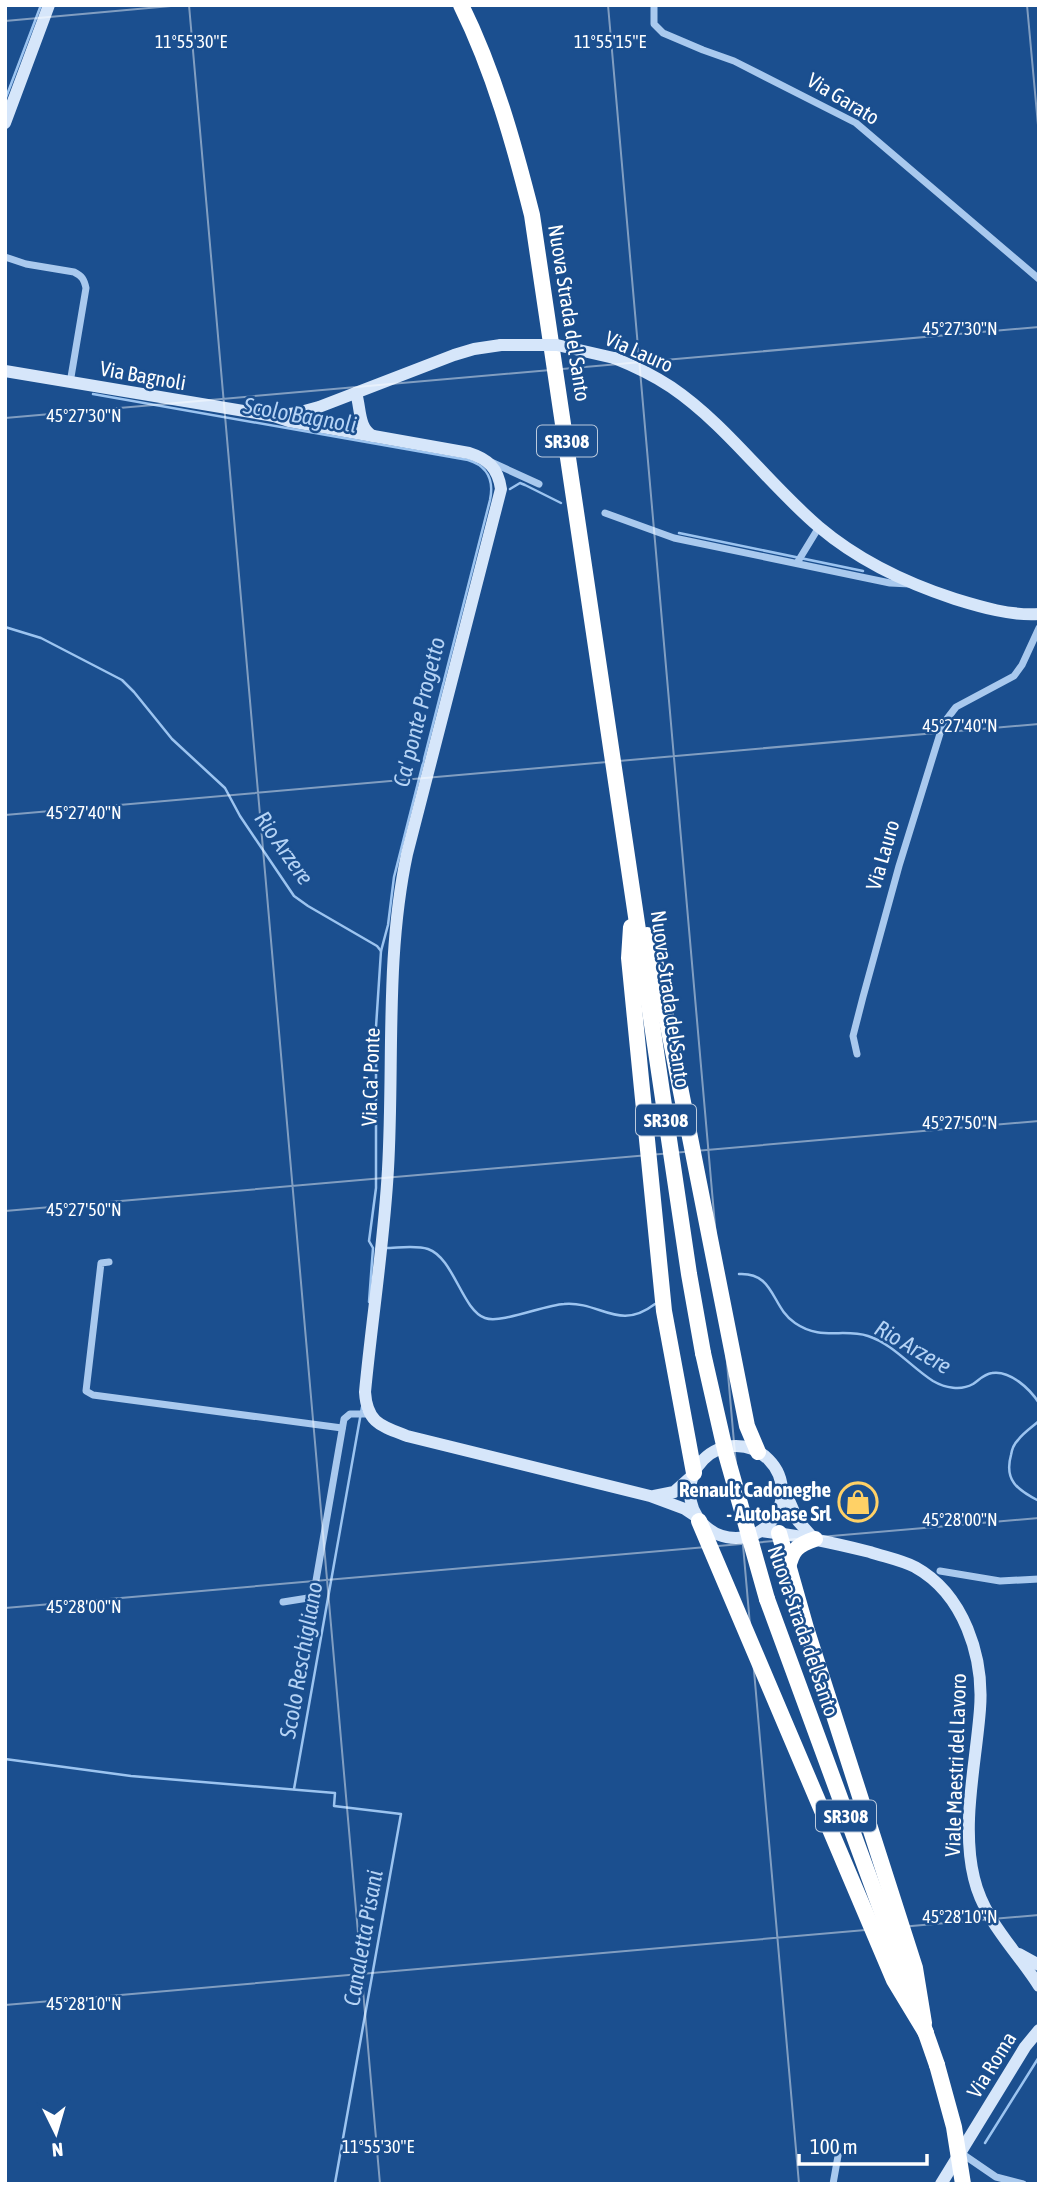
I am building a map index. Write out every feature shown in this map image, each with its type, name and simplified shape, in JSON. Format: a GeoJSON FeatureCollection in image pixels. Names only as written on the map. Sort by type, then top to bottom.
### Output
{"type":"FeatureCollection","features":[{"type":"Feature","properties":{"kind":"highway","name":"Nuova Strada del Santo"},"geometry":{"type":"LineString","coordinates":[[461,5],[496,91],[517,154],[532,215],[703,1353],[732,1478],[767,1599],[937,2065],[954,2127],[963,2184]]}},
{"type":"Feature","properties":{"kind":"highway"},"geometry":{"type":"LineString","coordinates":[[632,886],[654,955],[747,1426],[758,1452]]}},
{"type":"Feature","properties":{"kind":"highway"},"geometry":{"type":"LineString","coordinates":[[632,886],[629,958],[664,1311],[693,1475]]}},
{"type":"Feature","properties":{"kind":"highway"},"geometry":{"type":"LineString","coordinates":[[698,1519],[894,1980],[926,2033]]}},
{"type":"Feature","properties":{"kind":"highway"},"geometry":{"type":"LineString","coordinates":[[779,1533],[915,1968],[926,2033]]}},
{"type":"Feature","properties":{"kind":"highway"},"geometry":{"type":"LineString","coordinates":[[788,1568],[796,1547],[815,1539]]}},
{"type":"Feature","properties":{"kind":"street"},"geometry":{"type":"LineString","coordinates":[[5,123],[49,5]]}},
{"type":"Feature","properties":{"kind":"street","name":"Via Garato"},"geometry":{"type":"LineString","coordinates":[[654,5],[654,24],[663,33],[734,61],[856,122],[1039,279]]}},
{"type":"Feature","properties":{"kind":"street"},"geometry":{"type":"LineString","coordinates":[[5,257],[26,264],[74,272],[81,275],[85,281],[70,383]]}},
{"type":"Feature","properties":{"kind":"street","name":"Via Lauro"},"geometry":{"type":"LineString","coordinates":[[356,393],[454,355],[500,345],[557,345],[614,358],[645,371],[692,403],[819,527],[838,541],[911,584],[974,604],[1018,614],[1039,614]]}},
{"type":"Feature","properties":{"kind":"street","name":"Via Bagnoli"},"geometry":{"type":"LineString","coordinates":[[5,371],[274,416],[289,421],[469,453],[539,484]]}},
{"type":"Feature","properties":{"kind":"street"},"geometry":{"type":"LineString","coordinates":[[356,393],[363,427],[373,436]]}},
{"type":"Feature","properties":{"kind":"street","name":"Via Bagnoli"},"geometry":{"type":"LineString","coordinates":[[274,416],[307,411],[356,393]]}},
{"type":"Feature","properties":{"kind":"street"},"geometry":{"type":"LineString","coordinates":[[487,460],[497,474],[500,489]]}},
{"type":"Feature","properties":{"kind":"street"},"geometry":{"type":"LineString","coordinates":[[500,489],[512,477],[520,475]]}},
{"type":"Feature","properties":{"kind":"street","name":"Via Ca' Ponte"},"geometry":{"type":"LineString","coordinates":[[369,1414],[365,1392],[388,1170],[398,905],[407,854],[500,489]]}},
{"type":"Feature","properties":{"kind":"street","name":"Via Lauro"},"geometry":{"type":"LineString","coordinates":[[605,513],[674,538],[890,583],[911,584]]}},
{"type":"Feature","properties":{"kind":"street"},"geometry":{"type":"LineString","coordinates":[[797,563],[819,527]]}},
{"type":"Feature","properties":{"kind":"street","name":"Via Lauro"},"geometry":{"type":"LineString","coordinates":[[857,1054],[853,1036],[899,866],[943,724],[956,707],[1014,676],[1039,628]]}},
{"type":"Feature","properties":{"kind":"street"},"geometry":{"type":"LineString","coordinates":[[109,1262],[101,1263],[97,1283],[86,1391],[93,1395],[342,1428]]}},
{"type":"Feature","properties":{"kind":"street"},"geometry":{"type":"LineString","coordinates":[[283,1602],[308,1598],[314,1592],[342,1428],[350,1414],[369,1414],[384,1427],[407,1436],[650,1496],[685,1509],[708,1529],[728,1538],[750,1536],[770,1524],[777,1514],[782,1485]]}},
{"type":"Feature","properties":{"kind":"street"},"geometry":{"type":"LineString","coordinates":[[650,1496],[674,1492],[693,1475],[707,1456],[727,1447],[737,1446],[758,1452],[772,1462],[798,1521],[815,1539]]}},
{"type":"Feature","properties":{"kind":"street"},"geometry":{"type":"LineString","coordinates":[[693,1475],[690,1497],[698,1519]]}},
{"type":"Feature","properties":{"kind":"street"},"geometry":{"type":"LineString","coordinates":[[777,1514],[779,1533]]}},
{"type":"Feature","properties":{"kind":"street"},"geometry":{"type":"LineString","coordinates":[[761,1531],[815,1539]]}},
{"type":"Feature","properties":{"kind":"street","name":"Viale Maestri del Lavoro"},"geometry":{"type":"LineString","coordinates":[[815,1539],[897,1560],[916,1568],[945,1594],[969,1633],[977,1656],[980,1691],[969,1832],[971,1860],[980,1898],[1003,1937],[1039,1986]]}},
{"type":"Feature","properties":{"kind":"street"},"geometry":{"type":"LineString","coordinates":[[940,1570],[1000,1581],[1039,1579]]}},
{"type":"Feature","properties":{"kind":"street","name":"Viale Maestri del Lavoro"},"geometry":{"type":"LineString","coordinates":[[1016,1952],[1039,1965]]}},
{"type":"Feature","properties":{"kind":"street","name":"Via Roma"},"geometry":{"type":"LineString","coordinates":[[941,2184],[1037,2031],[1039,2020]]}},
{"type":"Feature","properties":{"kind":"street"},"geometry":{"type":"LineString","coordinates":[[961,2153],[996,2176],[1023,2184]]}},
{"type":"Feature","properties":{"kind":"street"},"geometry":{"type":"LineString","coordinates":[[833,2184],[838,2156]]}},
{"type":"Feature","properties":{"kind":"waterway"},"geometry":{"type":"LineString","coordinates":[[5,100],[41,5]]}},
{"type":"Feature","properties":{"kind":"waterway","name":"Ca' ponte Progetto"},"geometry":{"type":"LineString","coordinates":[[93,394],[468,460],[480,466],[488,475],[490,500],[394,877],[388,925],[381,951]]}},
{"type":"Feature","properties":{"kind":"waterway","name":"Scolo Bagnoli"},"geometry":{"type":"LineString","coordinates":[[510,489],[520,483],[561,503]]}},
{"type":"Feature","properties":{"kind":"waterway","name":"Scolo Bagnoli"},"geometry":{"type":"LineString","coordinates":[[679,533],[863,571]]}},
{"type":"Feature","properties":{"kind":"waterway","name":"Rio Arzere"},"geometry":{"type":"LineString","coordinates":[[5,627],[41,638],[122,680],[172,739],[225,788],[240,816],[294,896],[381,951],[376,1027],[376,1188],[369,1241],[373,1248],[369,1302]]}},
{"type":"Feature","properties":{"kind":"waterway","name":"Rio Arzere"},"geometry":{"type":"LineString","coordinates":[[385,1248],[418,1247],[437,1254],[445,1262],[470,1305],[485,1318],[501,1318],[564,1304],[577,1304],[620,1316],[642,1312],[655,1304]]}},
{"type":"Feature","properties":{"kind":"waterway","name":"Rio Arzere"},"geometry":{"type":"LineString","coordinates":[[739,1274],[760,1279],[787,1316],[814,1332],[868,1336],[894,1350],[933,1381],[948,1387],[968,1386],[989,1374],[1006,1374],[1025,1387],[1039,1403]]}},
{"type":"Feature","properties":{"kind":"waterway","name":"Scolo Reschigliano"},"geometry":{"type":"LineString","coordinates":[[294,1789],[362,1407]]}},
{"type":"Feature","properties":{"kind":"waterway","name":"Rio Arzere"},"geometry":{"type":"LineString","coordinates":[[1039,1421],[1015,1443],[1009,1464],[1014,1483],[1024,1493],[1039,1501]]}},
{"type":"Feature","properties":{"kind":"waterway","name":"Canaletta Pisani"},"geometry":{"type":"LineString","coordinates":[[5,1759],[131,1776],[335,1793],[334,1806],[401,1814],[335,2183],[338,2184]]}},
{"type":"Feature","properties":{"kind":"waterway","name":"Rio Arzere"},"geometry":{"type":"LineString","coordinates":[[985,2143],[1039,2057]]}},
{"type":"Feature","properties":{"kind":"place","name":"Renault Cadoneghe - Autobase Srl"},"geometry":{"type":"Point","coordinates":[858,1502]}}]}
